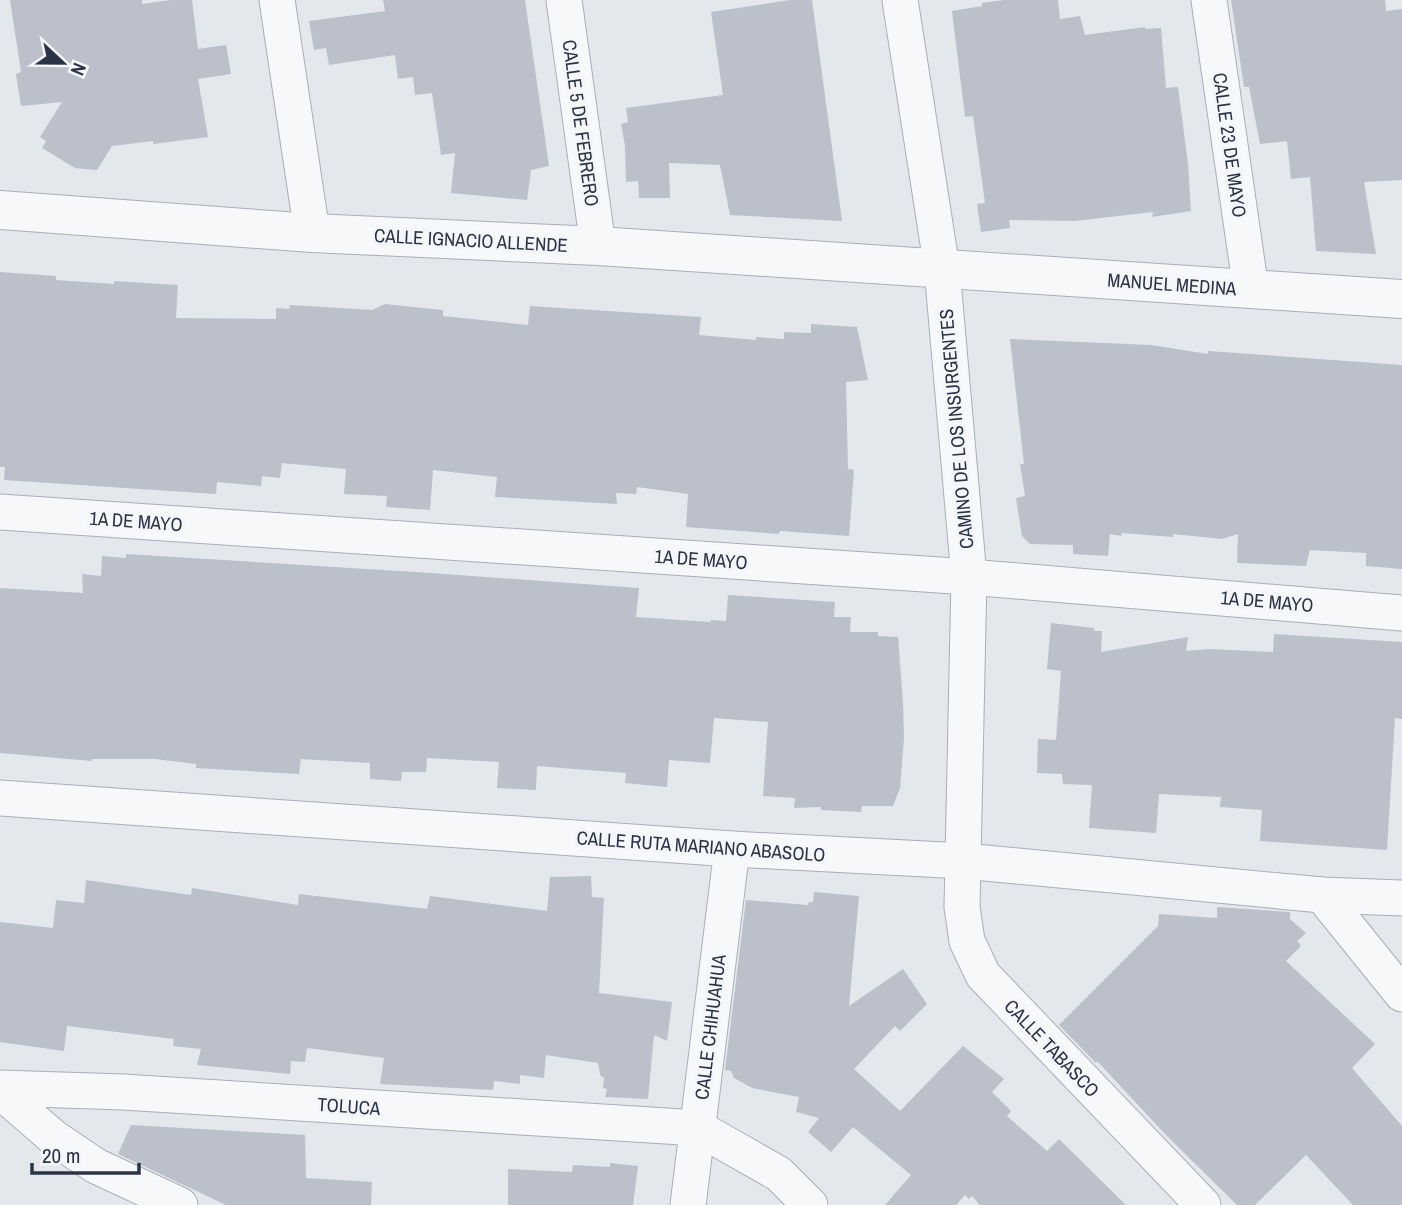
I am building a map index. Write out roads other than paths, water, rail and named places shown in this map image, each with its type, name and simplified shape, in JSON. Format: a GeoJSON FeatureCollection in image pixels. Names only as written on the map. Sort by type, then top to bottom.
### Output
{"type":"FeatureCollection","features":[{"type":"Feature","properties":{"kind":"street"},"geometry":{"type":"LineString","coordinates":[[277,0],[312,233]]}},
{"type":"Feature","properties":{"kind":"street","name":"CALLE 5 DE FEBRERO"},"geometry":{"type":"LineString","coordinates":[[564,0],[598,246]]}},
{"type":"Feature","properties":{"kind":"street","name":"CAMINO DE LOS INSURGENTES"},"geometry":{"type":"LineString","coordinates":[[900,0],[942,269],[970,577],[964,861]]}},
{"type":"Feature","properties":{"kind":"street","name":"CALLE 23 DE MAYO"},"geometry":{"type":"LineString","coordinates":[[1209,0],[1251,289]]}},
{"type":"Feature","properties":{"kind":"street","name":"CALLE IGNACIO ALLENDE"},"geometry":{"type":"LineString","coordinates":[[0,210],[312,233],[598,246],[942,269]]}},
{"type":"Feature","properties":{"kind":"street","name":"MANUEL MEDINA"},"geometry":{"type":"LineString","coordinates":[[942,269],[1402,299]]}},
{"type":"Feature","properties":{"kind":"street","name":"1A DE MAYO"},"geometry":{"type":"LineString","coordinates":[[0,512],[970,577],[1402,613]]}},
{"type":"Feature","properties":{"kind":"street","name":"CALLE RUTA MARIANO ABASOLO"},"geometry":{"type":"LineString","coordinates":[[0,798],[732,849],[964,861],[1321,895],[1402,898]]}},
{"type":"Feature","properties":{"kind":"street","name":"CALLE CHIHUAHUA"},"geometry":{"type":"LineString","coordinates":[[688,1205],[732,849]]}},
{"type":"Feature","properties":{"kind":"street","name":"CALLE TABASCO"},"geometry":{"type":"LineString","coordinates":[[964,861],[962,907],[967,940],[983,975],[1203,1205]]}},
{"type":"Feature","properties":{"kind":"street"},"geometry":{"type":"LineString","coordinates":[[1321,895],[1402,994]]}},
{"type":"Feature","properties":{"kind":"street"},"geometry":{"type":"LineString","coordinates":[[0,1089],[53,1137],[96,1166],[180,1205]]}},
{"type":"Feature","properties":{"kind":"street","name":"TOLUCA"},"geometry":{"type":"LineString","coordinates":[[0,1089],[122,1092],[698,1128]]}},
{"type":"Feature","properties":{"kind":"street"},"geometry":{"type":"LineString","coordinates":[[698,1128],[779,1174],[810,1205]]}}]}
